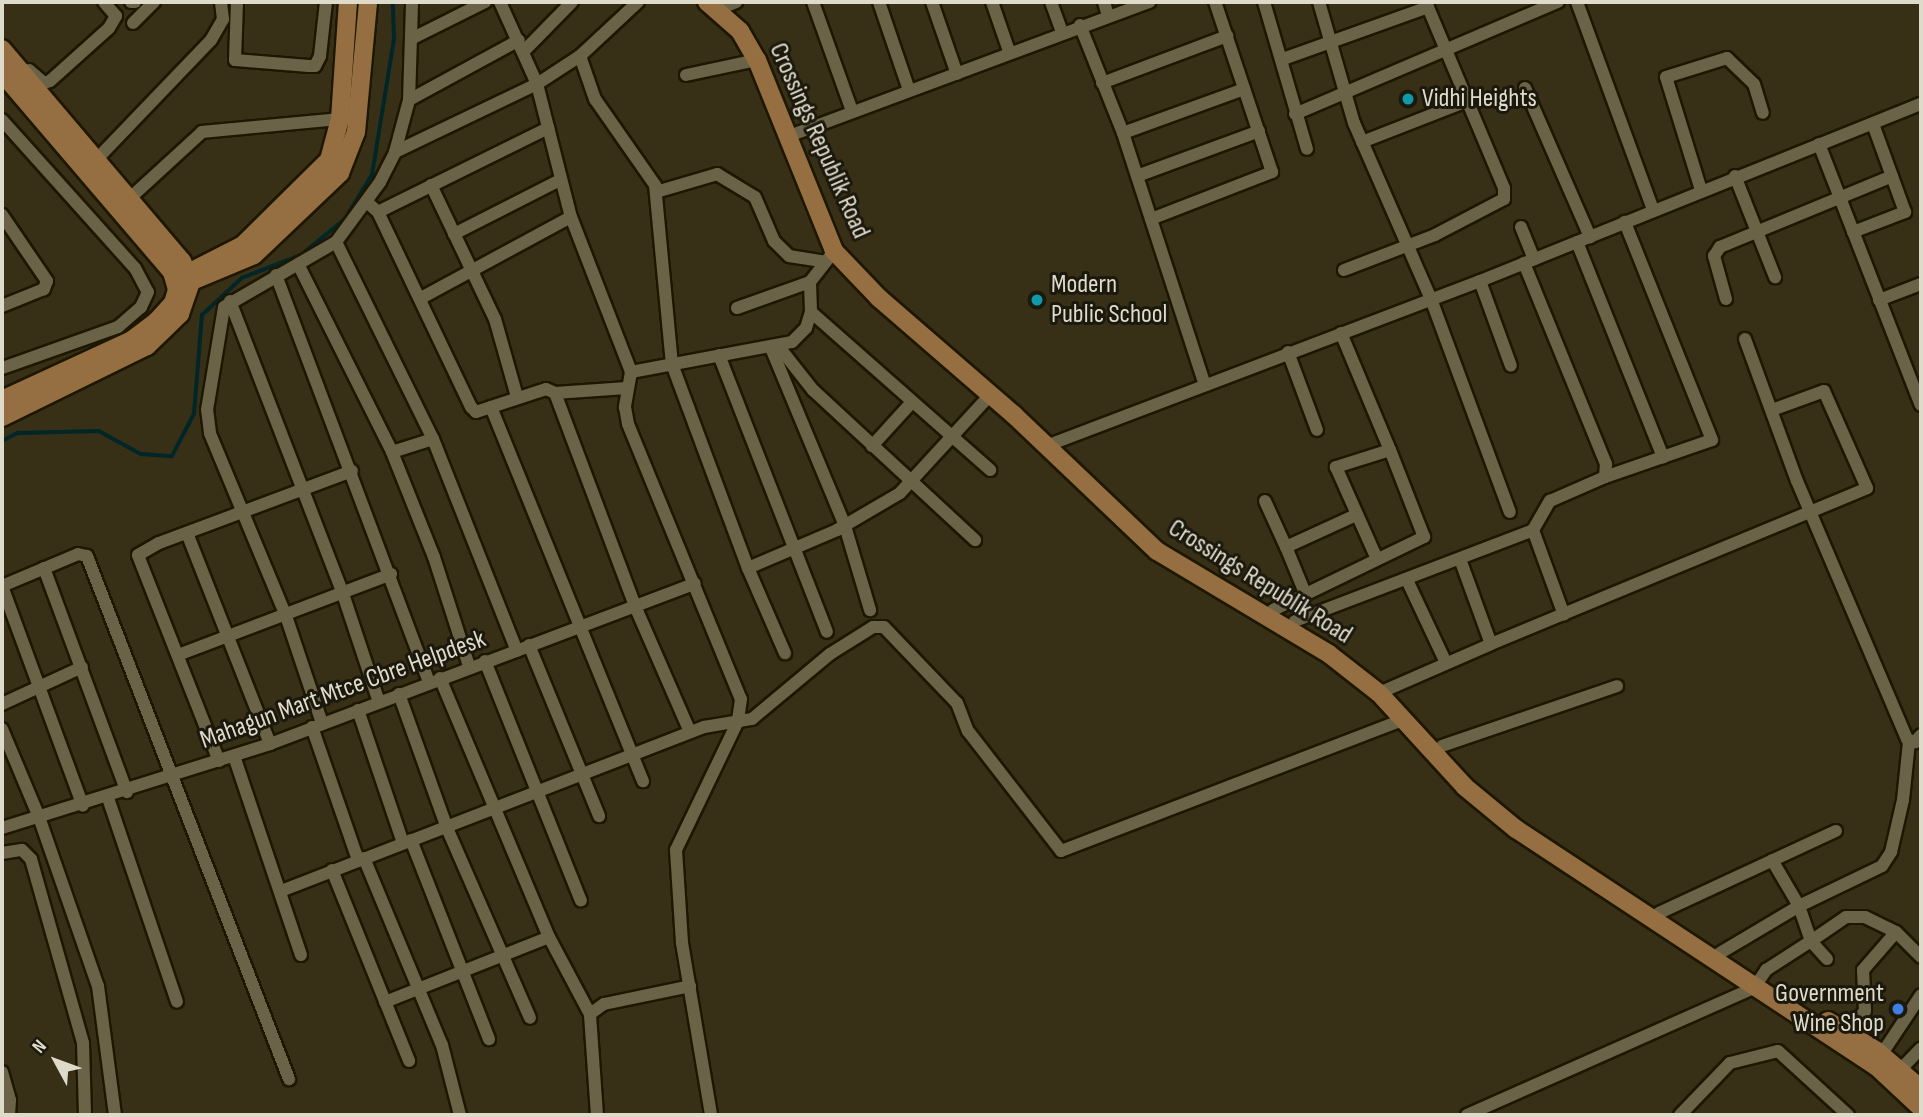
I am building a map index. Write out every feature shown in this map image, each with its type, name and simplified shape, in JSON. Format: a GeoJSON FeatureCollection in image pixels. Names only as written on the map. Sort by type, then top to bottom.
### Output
{"type":"FeatureCollection","features":[{"type":"Feature","properties":{"kind":"street"},"geometry":{"type":"LineString","coordinates":[[9,71],[50,81],[115,22],[117,16],[104,2]]}},
{"type":"Feature","properties":{"kind":"street"},"geometry":{"type":"LineString","coordinates":[[133,23],[155,2]]}},
{"type":"Feature","properties":{"kind":"street"},"geometry":{"type":"LineString","coordinates":[[96,160],[206,47],[223,19],[221,2]]}},
{"type":"Feature","properties":{"kind":"street"},"geometry":{"type":"LineString","coordinates":[[237,2],[233,56],[240,62],[315,66],[326,2]]}},
{"type":"Feature","properties":{"kind":"street"},"geometry":{"type":"LineString","coordinates":[[183,280],[243,245],[310,184],[329,160],[340,119],[348,2]]}},
{"type":"Feature","properties":{"kind":"street"},"geometry":{"type":"LineString","coordinates":[[183,280],[254,255],[340,173],[356,132],[368,2]]}},
{"type":"Feature","properties":{"kind":"street"},"geometry":{"type":"LineString","coordinates":[[412,2],[409,100],[395,152],[368,203],[336,242],[230,301],[219,316],[206,422],[286,616],[317,725],[361,859],[442,1045],[460,1115]]}},
{"type":"Feature","properties":{"kind":"street"},"geometry":{"type":"LineString","coordinates":[[411,38],[485,2]]}},
{"type":"Feature","properties":{"kind":"street"},"geometry":{"type":"LineString","coordinates":[[500,2],[537,84],[571,217],[631,372],[628,424],[741,699],[738,721],[676,850],[680,922],[711,1115]]}},
{"type":"Feature","properties":{"kind":"street"},"geometry":{"type":"LineString","coordinates":[[409,100],[521,46],[572,2]]}},
{"type":"Feature","properties":{"kind":"street"},"geometry":{"type":"LineString","coordinates":[[395,152],[537,84],[580,56],[638,2]]}},
{"type":"Feature","properties":{"kind":"street","name":"Crossings Republik Road"},"geometry":{"type":"LineString","coordinates":[[707,2],[740,31],[757,60],[828,256],[1050,445],[1157,551],[1205,583],[1293,628],[1383,690],[1404,719],[1465,787],[1516,829],[1887,1066]]}},
{"type":"Feature","properties":{"kind":"street"},"geometry":{"type":"LineString","coordinates":[[813,2],[852,111]]}},
{"type":"Feature","properties":{"kind":"street"},"geometry":{"type":"LineString","coordinates":[[879,2],[909,90]]}},
{"type":"Feature","properties":{"kind":"street"},"geometry":{"type":"LineString","coordinates":[[932,2],[957,74]]}},
{"type":"Feature","properties":{"kind":"street"},"geometry":{"type":"LineString","coordinates":[[992,2],[1009,51]]}},
{"type":"Feature","properties":{"kind":"street"},"geometry":{"type":"LineString","coordinates":[[1051,2],[1062,32]]}},
{"type":"Feature","properties":{"kind":"street"},"geometry":{"type":"LineString","coordinates":[[1104,2],[1108,16]]}},
{"type":"Feature","properties":{"kind":"street"},"geometry":{"type":"LineString","coordinates":[[796,133],[957,74],[1009,51],[1149,2]]}},
{"type":"Feature","properties":{"kind":"street"},"geometry":{"type":"LineString","coordinates":[[1151,219],[1270,175],[1272,167],[1215,2]]}},
{"type":"Feature","properties":{"kind":"street"},"geometry":{"type":"LineString","coordinates":[[1264,2],[1283,59],[1295,114],[1307,149]]}},
{"type":"Feature","properties":{"kind":"street"},"geometry":{"type":"LineString","coordinates":[[1319,2],[1362,142],[1409,244],[1510,512]]}},
{"type":"Feature","properties":{"kind":"street"},"geometry":{"type":"LineString","coordinates":[[1295,114],[1558,2]]}},
{"type":"Feature","properties":{"kind":"street"},"geometry":{"type":"LineString","coordinates":[[1577,2],[1653,210]]}},
{"type":"Feature","properties":{"kind":"street"},"geometry":{"type":"LineString","coordinates":[[730,3],[769,61],[796,133],[850,254],[1050,445],[1174,551],[1295,621],[1383,690],[1498,803],[1720,954],[1758,984],[1847,1032],[1887,1066],[1921,1089]]}},
{"type":"Feature","properties":{"kind":"street"},"geometry":{"type":"LineString","coordinates":[[1283,59],[1427,4],[1504,188],[1504,200],[1409,244],[1344,270]]}},
{"type":"Feature","properties":{"kind":"street"},"geometry":{"type":"LineString","coordinates":[[324,19],[347,22]]}},
{"type":"Feature","properties":{"kind":"street"},"geometry":{"type":"LineString","coordinates":[[1080,25],[1123,133],[1205,385]]}},
{"type":"Feature","properties":{"kind":"street"},"geometry":{"type":"LineString","coordinates":[[1102,83],[1227,36]]}},
{"type":"Feature","properties":{"kind":"street"},"geometry":{"type":"LineString","coordinates":[[2,40],[9,71],[96,160],[129,199],[183,280],[188,303],[153,341],[3,410]]}},
{"type":"Feature","properties":{"kind":"street"},"geometry":{"type":"LineString","coordinates":[[2,49],[9,71],[183,280]]}},
{"type":"Feature","properties":{"kind":"street"},"geometry":{"type":"LineString","coordinates":[[580,56],[595,99],[656,192],[672,364],[748,568],[785,653]]}},
{"type":"Feature","properties":{"kind":"street"},"geometry":{"type":"LineString","coordinates":[[1701,190],[1666,77],[1727,58],[1754,83],[1763,114]]}},
{"type":"Feature","properties":{"kind":"street"},"geometry":{"type":"LineString","coordinates":[[686,75],[757,60]]}},
{"type":"Feature","properties":{"kind":"street"},"geometry":{"type":"LineString","coordinates":[[1525,88],[1590,237]]}},
{"type":"Feature","properties":{"kind":"street"},"geometry":{"type":"LineString","coordinates":[[1123,133],[1244,89]]}},
{"type":"Feature","properties":{"kind":"street"},"geometry":{"type":"LineString","coordinates":[[1362,142],[1467,101]]}},
{"type":"Feature","properties":{"kind":"street"},"geometry":{"type":"LineString","coordinates":[[1050,445],[1287,352],[1480,281],[1735,176],[1921,104]]}},
{"type":"Feature","properties":{"kind":"street"},"geometry":{"type":"LineString","coordinates":[[129,199],[202,132],[340,119]]}},
{"type":"Feature","properties":{"kind":"street"},"geometry":{"type":"LineString","coordinates":[[2,120],[135,268],[148,292],[141,307],[118,327],[2,368]]}},
{"type":"Feature","properties":{"kind":"street"},"geometry":{"type":"LineString","coordinates":[[1853,232],[1905,212],[1873,124]]}},
{"type":"Feature","properties":{"kind":"street"},"geometry":{"type":"LineString","coordinates":[[378,212],[548,128]]}},
{"type":"Feature","properties":{"kind":"street"},"geometry":{"type":"LineString","coordinates":[[1137,176],[1259,131]]}},
{"type":"Feature","properties":{"kind":"street"},"geometry":{"type":"LineString","coordinates":[[1819,144],[1921,405]]}},
{"type":"Feature","properties":{"kind":"street"},"geometry":{"type":"LineString","coordinates":[[656,192],[717,174],[755,197],[774,241],[789,256],[828,256]]}},
{"type":"Feature","properties":{"kind":"street"},"geometry":{"type":"LineString","coordinates":[[1735,176],[1775,277]]}},
{"type":"Feature","properties":{"kind":"street"},"geometry":{"type":"LineString","coordinates":[[1726,299],[1716,251],[1758,229],[1892,176]]}},
{"type":"Feature","properties":{"kind":"street"},"geometry":{"type":"LineString","coordinates":[[454,234],[560,180]]}},
{"type":"Feature","properties":{"kind":"street"},"geometry":{"type":"LineString","coordinates":[[431,185],[495,319],[517,397]]}},
{"type":"Feature","properties":{"kind":"street"},"geometry":{"type":"LineString","coordinates":[[368,203],[378,212],[471,407],[476,412],[546,389],[555,393],[628,388]]}},
{"type":"Feature","properties":{"kind":"street"},"geometry":{"type":"LineString","coordinates":[[2,215],[47,281],[44,289],[2,306]]}},
{"type":"Feature","properties":{"kind":"street"},"geometry":{"type":"LineString","coordinates":[[421,298],[571,217]]}},
{"type":"Feature","properties":{"kind":"street"},"geometry":{"type":"LineString","coordinates":[[1295,621],[1533,530],[1543,521],[1550,501],[1605,477],[1712,440],[1625,222]]}},
{"type":"Feature","properties":{"kind":"street"},"geometry":{"type":"LineString","coordinates":[[1521,227],[1529,261],[1606,464],[1605,477]]}},
{"type":"Feature","properties":{"kind":"street"},"geometry":{"type":"LineString","coordinates":[[336,242],[433,439],[599,816]]}},
{"type":"Feature","properties":{"kind":"street"},"geometry":{"type":"LineString","coordinates":[[1577,243],[1663,457]]}},
{"type":"Feature","properties":{"kind":"street"},"geometry":{"type":"LineString","coordinates":[[737,308],[810,282],[828,256]]}},
{"type":"Feature","properties":{"kind":"street"},"geometry":{"type":"LineString","coordinates":[[298,264],[392,452],[434,557],[469,666]]}},
{"type":"Feature","properties":{"kind":"street"},"geometry":{"type":"LineString","coordinates":[[276,275],[434,680],[549,937],[590,1014],[597,1115]]}},
{"type":"Feature","properties":{"kind":"street"},"geometry":{"type":"LineString","coordinates":[[1480,281],[1511,366]]}},
{"type":"Feature","properties":{"kind":"street"},"geometry":{"type":"LineString","coordinates":[[631,372],[775,347],[799,337],[811,312],[810,282]]}},
{"type":"Feature","properties":{"kind":"street"},"geometry":{"type":"LineString","coordinates":[[1879,300],[1921,284]]}},
{"type":"Feature","properties":{"kind":"street"},"geometry":{"type":"LineString","coordinates":[[230,301],[342,592],[379,702]]}},
{"type":"Feature","properties":{"kind":"street"},"geometry":{"type":"LineString","coordinates":[[811,312],[990,470]]}},
{"type":"Feature","properties":{"kind":"street"},"geometry":{"type":"LineString","coordinates":[[1273,610],[1424,537],[1341,333]]}},
{"type":"Feature","properties":{"kind":"street"},"geometry":{"type":"LineString","coordinates":[[1720,954],[1799,906],[1882,866],[1891,852],[1903,800],[1909,742],[1811,511],[1745,339]]}},
{"type":"Feature","properties":{"kind":"street"},"geometry":{"type":"LineString","coordinates":[[775,347],[796,372],[911,484],[975,540]]}},
{"type":"Feature","properties":{"kind":"street"},"geometry":{"type":"LineString","coordinates":[[775,347],[845,526],[870,610]]}},
{"type":"Feature","properties":{"kind":"street"},"geometry":{"type":"LineString","coordinates":[[1287,352],[1317,430]]}},
{"type":"Feature","properties":{"kind":"street"},"geometry":{"type":"LineString","coordinates":[[719,355],[827,632]]}},
{"type":"Feature","properties":{"kind":"street"},"geometry":{"type":"LineString","coordinates":[[1383,690],[1867,488],[1825,391],[1772,410]]}},
{"type":"Feature","properties":{"kind":"street"},"geometry":{"type":"LineString","coordinates":[[555,393],[635,606],[690,732]]}},
{"type":"Feature","properties":{"kind":"street"},"geometry":{"type":"LineString","coordinates":[[748,568],[795,550],[845,526],[911,484],[990,395]]}},
{"type":"Feature","properties":{"kind":"street"},"geometry":{"type":"LineString","coordinates":[[872,446],[912,402]]}},
{"type":"Feature","properties":{"kind":"street"},"geometry":{"type":"LineString","coordinates":[[491,407],[580,624],[631,758],[643,781]]}},
{"type":"Feature","properties":{"kind":"street"},"geometry":{"type":"LineString","coordinates":[[392,452],[433,439]]}},
{"type":"Feature","properties":{"kind":"street"},"geometry":{"type":"LineString","coordinates":[[1377,559],[1336,467],[1390,450]]}},
{"type":"Feature","properties":{"kind":"street"},"geometry":{"type":"LineString","coordinates":[[219,761],[138,555],[187,533],[352,471]]}},
{"type":"Feature","properties":{"kind":"street"},"geometry":{"type":"LineString","coordinates":[[1265,501],[1304,593]]}},
{"type":"Feature","properties":{"kind":"street"},"geometry":{"type":"LineString","coordinates":[[1286,547],[1356,515]]}},
{"type":"Feature","properties":{"kind":"street"},"geometry":{"type":"LineString","coordinates":[[1533,530],[1564,615]]}},
{"type":"Feature","properties":{"kind":"street"},"geometry":{"type":"LineString","coordinates":[[187,533],[270,744]]}},
{"type":"Feature","properties":{"kind":"street"},"geometry":{"type":"LineString","coordinates":[[83,806],[2,586],[78,554],[87,556],[170,778],[289,1079]]}},
{"type":"Feature","properties":{"kind":"street"},"geometry":{"type":"LineString","coordinates":[[1460,559],[1491,644]]}},
{"type":"Feature","properties":{"kind":"street"},"geometry":{"type":"LineString","coordinates":[[44,568],[127,792]]}},
{"type":"Feature","properties":{"kind":"street"},"geometry":{"type":"LineString","coordinates":[[177,655],[228,638],[391,574]]}},
{"type":"Feature","properties":{"kind":"street"},"geometry":{"type":"LineString","coordinates":[[1407,580],[1446,663]]}},
{"type":"Feature","properties":{"kind":"street","name":"Mahagun Mart Mtce Cbre Helpdesk"},"geometry":{"type":"LineString","coordinates":[[2,828],[83,806],[270,744],[469,666],[695,583]]}},
{"type":"Feature","properties":{"kind":"street"},"geometry":{"type":"LineString","coordinates":[[281,891],[447,828],[536,789],[631,758],[690,732],[752,719],[830,653],[873,627],[884,627],[957,703],[968,731],[1061,851],[1404,719]]}},
{"type":"Feature","properties":{"kind":"street"},"geometry":{"type":"LineString","coordinates":[[485,661],[581,901]]}},
{"type":"Feature","properties":{"kind":"street"},"geometry":{"type":"LineString","coordinates":[[2,704],[82,667]]}},
{"type":"Feature","properties":{"kind":"street"},"geometry":{"type":"LineString","coordinates":[[1442,746],[1617,686]]}},
{"type":"Feature","properties":{"kind":"street"},"geometry":{"type":"LineString","coordinates":[[399,694],[447,828],[530,1018]]}},
{"type":"Feature","properties":{"kind":"street"},"geometry":{"type":"LineString","coordinates":[[358,710],[407,842],[489,1039]]}},
{"type":"Feature","properties":{"kind":"street"},"geometry":{"type":"LineString","coordinates":[[2,729],[39,817],[98,986],[115,1115]]}},
{"type":"Feature","properties":{"kind":"street"},"geometry":{"type":"LineString","coordinates":[[1909,742],[1921,735]]}},
{"type":"Feature","properties":{"kind":"street"},"geometry":{"type":"LineString","coordinates":[[234,756],[301,955]]}},
{"type":"Feature","properties":{"kind":"street"},"geometry":{"type":"LineString","coordinates":[[108,798],[177,1002]]}},
{"type":"Feature","properties":{"kind":"street"},"geometry":{"type":"LineString","coordinates":[[1659,913],[1836,831]]}},
{"type":"Feature","properties":{"kind":"street"},"geometry":{"type":"LineString","coordinates":[[2,853],[22,850],[31,859],[83,1043],[85,1115]]}},
{"type":"Feature","properties":{"kind":"street"},"geometry":{"type":"LineString","coordinates":[[1772,860],[1799,906],[1811,941],[1827,959]]}},
{"type":"Feature","properties":{"kind":"street"},"geometry":{"type":"LineString","coordinates":[[332,870],[409,1061]]}},
{"type":"Feature","properties":{"kind":"street"},"geometry":{"type":"LineString","coordinates":[[1475,1114],[1758,984],[1766,970],[1846,917],[1865,917],[1896,932],[1921,957]]}},
{"type":"Feature","properties":{"kind":"street"},"geometry":{"type":"LineString","coordinates":[[1847,1032],[1865,1011],[1863,970],[1896,932]]}},
{"type":"Feature","properties":{"kind":"street"},"geometry":{"type":"LineString","coordinates":[[385,1002],[460,968],[549,937]]}},
{"type":"Feature","properties":{"kind":"street"},"geometry":{"type":"LineString","coordinates":[[590,1014],[604,1004],[690,986]]}},
{"type":"Feature","properties":{"kind":"street"},"geometry":{"type":"LineString","coordinates":[[1887,1066],[1921,995]]}},
{"type":"Feature","properties":{"kind":"street"},"geometry":{"type":"LineString","coordinates":[[1680,1115],[1730,1062],[1778,1051],[1848,1115]]}},
{"type":"Feature","properties":{"kind":"street"},"geometry":{"type":"LineString","coordinates":[[1887,1066],[1920,1052]]}},
{"type":"Feature","properties":{"kind":"street"},"geometry":{"type":"LineString","coordinates":[[1887,1066],[1921,1108]]}},
{"type":"Feature","properties":{"kind":"street"},"geometry":{"type":"LineString","coordinates":[[2,1072],[10,1100],[9,1115]]}},
{"type":"Feature","properties":{"kind":"waterway"},"geometry":{"type":"LineString","coordinates":[[2,441],[18,433],[99,431],[141,454],[172,456],[194,414],[202,315],[242,278],[301,255],[345,219],[372,175],[394,39],[393,2]]}},
{"type":"Feature","properties":{"kind":"place","name":"Vidhi Heights"},"geometry":{"type":"Point","coordinates":[1408,99]}},
{"type":"Feature","properties":{"kind":"place","name":"Modern Public School"},"geometry":{"type":"Point","coordinates":[1037,300]}},
{"type":"Feature","properties":{"kind":"place","name":"Government Wine Shop"},"geometry":{"type":"Point","coordinates":[1898,1009]}}]}
